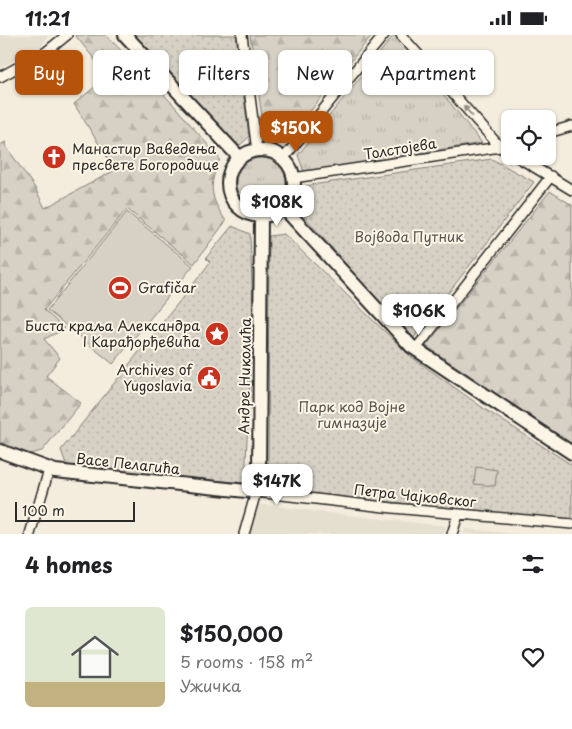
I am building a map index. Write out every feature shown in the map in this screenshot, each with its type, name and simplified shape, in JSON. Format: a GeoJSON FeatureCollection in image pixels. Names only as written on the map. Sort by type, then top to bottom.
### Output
{"type":"FeatureCollection","features":[{"type":"Feature","properties":{"kind":"street"},"geometry":{"type":"LineString","coordinates":[[0,77],[46,53],[67,35]]}},
{"type":"Feature","properties":{"kind":"street"},"geometry":{"type":"LineString","coordinates":[[125,35],[240,158]]}},
{"type":"Feature","properties":{"kind":"street"},"geometry":{"type":"LineString","coordinates":[[242,35],[257,151]]}},
{"type":"Feature","properties":{"kind":"street"},"geometry":{"type":"LineString","coordinates":[[283,159],[384,35]]}},
{"type":"Feature","properties":{"kind":"street"},"geometry":{"type":"LineString","coordinates":[[401,35],[500,147]]}},
{"type":"Feature","properties":{"kind":"street"},"geometry":{"type":"LineString","coordinates":[[556,131],[572,126]]}},
{"type":"Feature","properties":{"kind":"street","name":"Толстојева"},"geometry":{"type":"LineString","coordinates":[[293,178],[500,147]]}},
{"type":"Feature","properties":{"kind":"street"},"geometry":{"type":"LineString","coordinates":[[257,151],[271,152],[283,159],[288,165],[293,178],[292,193],[283,207],[270,215],[261,216],[243,211],[235,204],[228,187],[229,175],[234,164],[248,153],[257,151]]}},
{"type":"Feature","properties":{"kind":"street"},"geometry":{"type":"LineString","coordinates":[[532,165],[572,189]]}},
{"type":"Feature","properties":{"kind":"street"},"geometry":{"type":"LineString","coordinates":[[415,350],[551,176]]}},
{"type":"Feature","properties":{"kind":"street"},"geometry":{"type":"LineString","coordinates":[[283,207],[415,350],[572,453]]}},
{"type":"Feature","properties":{"kind":"street","name":"Андре Николића"},"geometry":{"type":"LineString","coordinates":[[244,534],[259,474],[261,216]]}},
{"type":"Feature","properties":{"kind":"street","name":"Васе Пелагића"},"geometry":{"type":"LineString","coordinates":[[0,451],[49,470],[256,492]]}},
{"type":"Feature","properties":{"kind":"street"},"geometry":{"type":"LineString","coordinates":[[30,534],[49,470]]}},
{"type":"Feature","properties":{"kind":"street","name":"Петра Чајковског"},"geometry":{"type":"LineString","coordinates":[[256,492],[458,515],[572,524]]}},
{"type":"Feature","properties":{"kind":"street"},"geometry":{"type":"LineString","coordinates":[[452,534],[458,515]]}},
{"type":"Feature","properties":{"kind":"shaded area"},"geometry":{"type":"Polygon","coordinates":[[[0,35],[48,35],[42,46],[34,50],[15,50],[15,60],[0,68],[0,35]]]}},
{"type":"Feature","properties":{"kind":"shaded area"},"geometry":{"type":"Polygon","coordinates":[[[256,504],[446,526],[444,534],[247,534],[256,504]]]}},
{"type":"Feature","properties":{"kind":"shaded area"},"geometry":{"type":"Polygon","coordinates":[[[465,529],[518,534],[463,534],[465,529]]]}},
{"type":"Feature","properties":{"kind":"green space"},"geometry":{"type":"Polygon","coordinates":[[[75,35],[106,35],[121,50],[93,50],[93,57],[75,35]]]}},
{"type":"Feature","properties":{"kind":"green space"},"geometry":{"type":"Polygon","coordinates":[[[133,35],[236,35],[238,50],[179,50],[179,84],[169,73],[169,50],[147,50],[133,35]]]}},
{"type":"Feature","properties":{"kind":"green space"},"geometry":{"type":"Polygon","coordinates":[[[250,35],[372,35],[352,60],[352,50],[278,50],[278,95],[323,95],[290,136],[283,140],[265,137],[259,95],[268,95],[268,50],[252,50],[250,35]]]}},
{"type":"Feature","properties":{"kind":"green space"},"geometry":{"type":"Polygon","coordinates":[[[396,35],[408,50],[382,50],[396,35]]]}},
{"type":"Feature","properties":{"kind":"green space"},"geometry":{"type":"Polygon","coordinates":[[[362,75],[362,95],[444,95],[482,143],[304,172],[298,155],[346,95],[352,95],[352,88],[362,75]]]}},
{"type":"Feature","properties":{"kind":"green space"},"geometry":{"type":"Polygon","coordinates":[[[93,88],[93,95],[164,95],[220,159],[212,184],[212,191],[226,221],[194,264],[127,209],[44,310],[65,329],[44,339],[60,358],[46,376],[81,403],[42,451],[30,454],[0,442],[0,145],[6,142],[5,145],[35,188],[45,208],[115,170],[74,104],[93,88]]]}},
{"type":"Feature","properties":{"kind":"green space"},"geometry":{"type":"Polygon","coordinates":[[[189,95],[244,95],[249,137],[238,147],[189,95]]]}},
{"type":"Feature","properties":{"kind":"green space"},"geometry":{"type":"Polygon","coordinates":[[[261,158],[270,160],[281,169],[286,183],[284,192],[275,203],[261,208],[252,206],[241,197],[236,183],[238,174],[247,163],[261,158]]]}},
{"type":"Feature","properties":{"kind":"green space","name":"Војвода Путник"},"geometry":{"type":"Polygon","coordinates":[[[492,159],[534,182],[412,340],[297,208],[304,186],[492,159]]]}},
{"type":"Feature","properties":{"kind":"green space"},"geometry":{"type":"Polygon","coordinates":[[[550,191],[572,205],[572,444],[426,346],[550,191]]]}},
{"type":"Feature","properties":{"kind":"green space","name":"Grafičar"},"geometry":{"type":"Polygon","coordinates":[[[127,212],[193,266],[113,364],[47,310],[127,212]]]}},
{"type":"Feature","properties":{"kind":"green space"},"geometry":{"type":"Polygon","coordinates":[[[232,226],[250,234],[253,307],[245,483],[67,467],[61,450],[202,273],[210,262],[206,258],[232,226]]]}},
{"type":"Feature","properties":{"kind":"green space","name":"Парк код Војне гимназије"},"geometry":{"type":"Polygon","coordinates":[[[284,234],[409,355],[486,410],[572,465],[572,520],[271,489],[268,480],[269,236],[284,234]]]}},
{"type":"Feature","properties":{"kind":"green space"},"geometry":{"type":"Polygon","coordinates":[[[476,467],[497,470],[495,486],[474,484],[476,467]]]}},
{"type":"Feature","properties":{"kind":"place","name":"Манастир Ваведења пресвете Богородице"},"geometry":{"type":"Point","coordinates":[54,157]}},
{"type":"Feature","properties":{"kind":"place","name":"Grafičar"},"geometry":{"type":"Point","coordinates":[120,288]}},
{"type":"Feature","properties":{"kind":"place","name":"Биста краља Александра I Карађорђевића"},"geometry":{"type":"Point","coordinates":[217,334]}},
{"type":"Feature","properties":{"kind":"place","name":"Archives of Yugoslavia"},"geometry":{"type":"Point","coordinates":[209,378]}}]}
